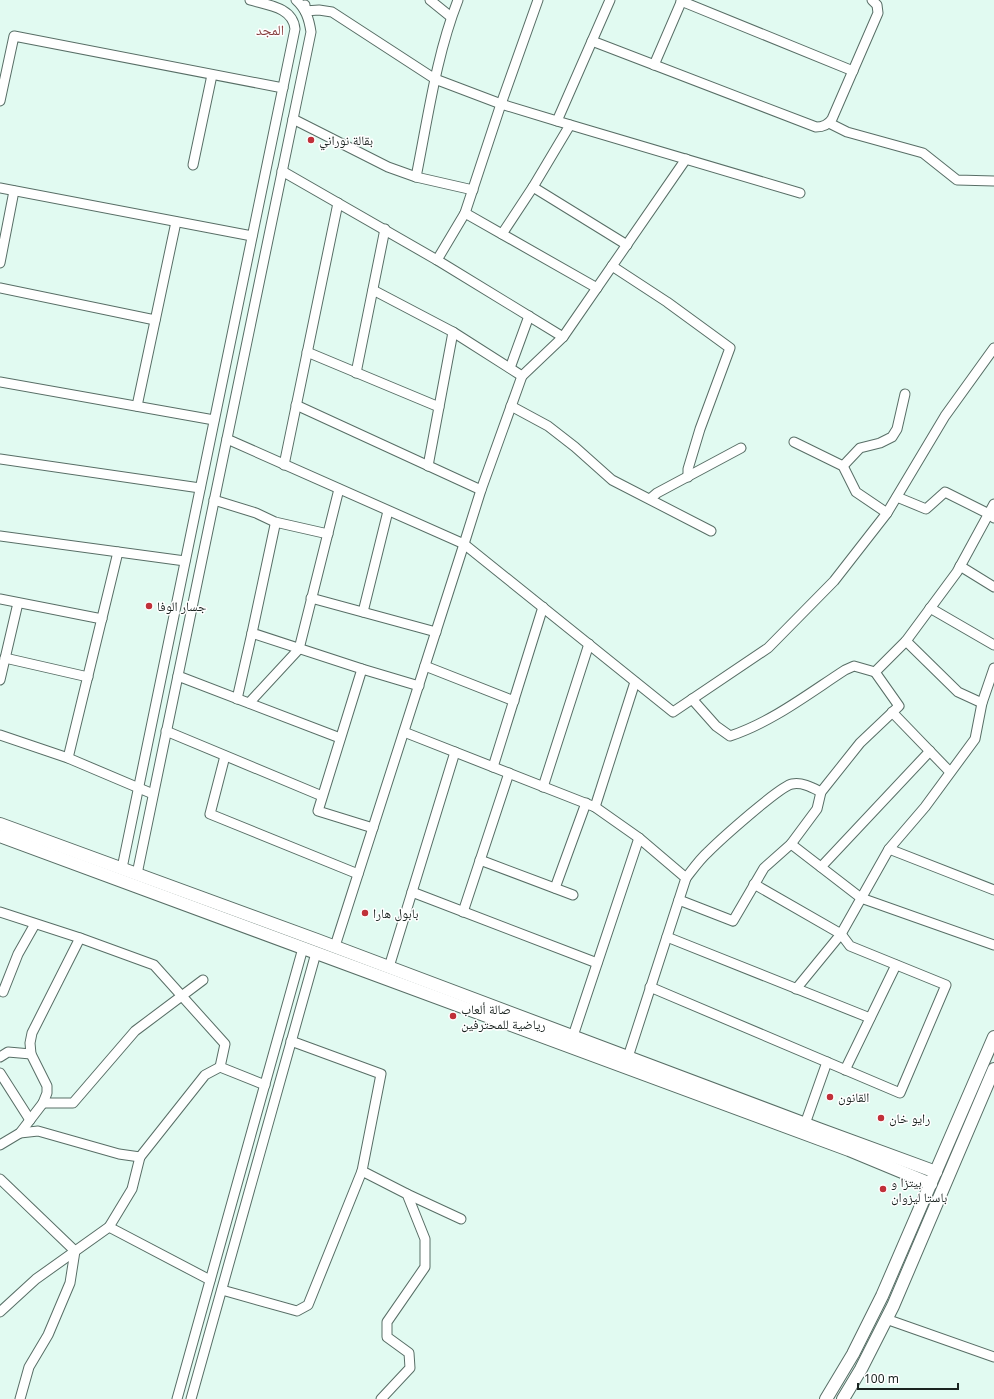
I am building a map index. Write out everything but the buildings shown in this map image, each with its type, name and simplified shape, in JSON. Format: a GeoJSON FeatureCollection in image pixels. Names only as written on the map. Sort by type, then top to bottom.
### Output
{"type":"FeatureCollection","features":[{"type":"Feature","properties":{"kind":"main road"},"geometry":{"type":"LineString","coordinates":[[0,824],[335,946],[936,1172]]}},
{"type":"Feature","properties":{"kind":"main road"},"geometry":{"type":"LineString","coordinates":[[0,836],[842,1148],[931,1184]]}},
{"type":"Feature","properties":{"kind":"main road"},"geometry":{"type":"LineString","coordinates":[[826,1399],[853,1354],[882,1296],[994,1037]]}},
{"type":"Feature","properties":{"kind":"main road"},"geometry":{"type":"LineString","coordinates":[[843,1399],[861,1369],[899,1292],[994,1069]]}},
{"type":"Feature","properties":{"kind":"street"},"geometry":{"type":"LineString","coordinates":[[122,868],[295,29],[294,24],[284,10],[250,0]]}},
{"type":"Feature","properties":{"kind":"street"},"geometry":{"type":"LineString","coordinates":[[137,874],[311,32],[310,20],[301,4],[296,0]]}},
{"type":"Feature","properties":{"kind":"street"},"geometry":{"type":"LineString","coordinates":[[304,0],[305,11]]}},
{"type":"Feature","properties":{"kind":"street"},"geometry":{"type":"LineString","coordinates":[[430,0],[451,17]]}},
{"type":"Feature","properties":{"kind":"street"},"geometry":{"type":"LineString","coordinates":[[416,178],[435,78],[451,17],[458,0]]}},
{"type":"Feature","properties":{"kind":"street"},"geometry":{"type":"LineString","coordinates":[[437,260],[465,213],[501,104],[538,0]]}},
{"type":"Feature","properties":{"kind":"street"},"geometry":{"type":"LineString","coordinates":[[557,121],[610,0]]}},
{"type":"Feature","properties":{"kind":"street"},"geometry":{"type":"LineString","coordinates":[[592,41],[816,127],[823,126],[829,123],[832,119],[878,13],[877,5],[872,0]]}},
{"type":"Feature","properties":{"kind":"street"},"geometry":{"type":"LineString","coordinates":[[654,65],[681,1],[853,71]]}},
{"type":"Feature","properties":{"kind":"street"},"geometry":{"type":"LineString","coordinates":[[305,11],[319,10],[332,12],[435,78],[501,104],[800,193]]}},
{"type":"Feature","properties":{"kind":"street"},"geometry":{"type":"LineString","coordinates":[[0,101],[14,36],[282,88]]}},
{"type":"Feature","properties":{"kind":"street"},"geometry":{"type":"LineString","coordinates":[[193,165],[212,74]]}},
{"type":"Feature","properties":{"kind":"street"},"geometry":{"type":"LineString","coordinates":[[293,119],[388,167],[416,178],[472,190]]}},
{"type":"Feature","properties":{"kind":"street"},"geometry":{"type":"LineString","coordinates":[[829,123],[847,132],[923,153],[957,180],[994,181]]}},
{"type":"Feature","properties":{"kind":"street"},"geometry":{"type":"LineString","coordinates":[[502,234],[533,187],[570,125]]}},
{"type":"Feature","properties":{"kind":"street"},"geometry":{"type":"LineString","coordinates":[[335,946],[481,490],[522,376],[563,337],[686,159]]}},
{"type":"Feature","properties":{"kind":"street"},"geometry":{"type":"LineString","coordinates":[[282,171],[385,229],[563,337]]}},
{"type":"Feature","properties":{"kind":"street"},"geometry":{"type":"LineString","coordinates":[[533,187],[626,245]]}},
{"type":"Feature","properties":{"kind":"street"},"geometry":{"type":"LineString","coordinates":[[0,188],[252,236]]}},
{"type":"Feature","properties":{"kind":"street"},"geometry":{"type":"LineString","coordinates":[[0,263],[14,191]]}},
{"type":"Feature","properties":{"kind":"street"},"geometry":{"type":"LineString","coordinates":[[284,465],[338,203]]}},
{"type":"Feature","properties":{"kind":"street"},"geometry":{"type":"LineString","coordinates":[[465,213],[597,288]]}},
{"type":"Feature","properties":{"kind":"street"},"geometry":{"type":"LineString","coordinates":[[137,406],[176,222]]}},
{"type":"Feature","properties":{"kind":"street"},"geometry":{"type":"LineString","coordinates":[[356,373],[385,229]]}},
{"type":"Feature","properties":{"kind":"street"},"geometry":{"type":"LineString","coordinates":[[612,266],[667,302],[730,348],[700,429],[688,469],[688,477]]}},
{"type":"Feature","properties":{"kind":"street"},"geometry":{"type":"LineString","coordinates":[[0,288],[155,320]]}},
{"type":"Feature","properties":{"kind":"street"},"geometry":{"type":"LineString","coordinates":[[373,290],[453,332],[522,376]]}},
{"type":"Feature","properties":{"kind":"street"},"geometry":{"type":"LineString","coordinates":[[510,368],[529,316]]}},
{"type":"Feature","properties":{"kind":"street"},"geometry":{"type":"LineString","coordinates":[[428,466],[453,332]]}},
{"type":"Feature","properties":{"kind":"street"},"geometry":{"type":"LineString","coordinates":[[227,439],[464,544],[673,712],[768,648],[834,581],[887,513],[945,416],[994,348]]}},
{"type":"Feature","properties":{"kind":"street"},"geometry":{"type":"LineString","coordinates":[[307,352],[439,407]]}},
{"type":"Feature","properties":{"kind":"street"},"geometry":{"type":"LineString","coordinates":[[0,382],[214,420]]}},
{"type":"Feature","properties":{"kind":"street"},"geometry":{"type":"LineString","coordinates":[[843,466],[860,448],[880,443],[892,437],[897,429],[905,394]]}},
{"type":"Feature","properties":{"kind":"street"},"geometry":{"type":"LineString","coordinates":[[296,405],[481,490]]}},
{"type":"Feature","properties":{"kind":"street"},"geometry":{"type":"LineString","coordinates":[[511,406],[548,426],[575,447],[612,480],[711,531]]}},
{"type":"Feature","properties":{"kind":"street"},"geometry":{"type":"LineString","coordinates":[[794,442],[843,466],[856,492],[887,513]]}},
{"type":"Feature","properties":{"kind":"street"},"geometry":{"type":"LineString","coordinates":[[650,499],[657,493],[741,448]]}},
{"type":"Feature","properties":{"kind":"street"},"geometry":{"type":"LineString","coordinates":[[0,459],[200,488]]}},
{"type":"Feature","properties":{"kind":"street"},"geometry":{"type":"LineString","coordinates":[[249,703],[299,649],[339,489]]}},
{"type":"Feature","properties":{"kind":"street"},"geometry":{"type":"LineString","coordinates":[[897,497],[926,509],[945,492],[991,516]]}},
{"type":"Feature","properties":{"kind":"street"},"geometry":{"type":"LineString","coordinates":[[214,500],[256,513],[275,522],[328,534]]}},
{"type":"Feature","properties":{"kind":"street"},"geometry":{"type":"LineString","coordinates":[[875,672],[906,641],[960,566],[991,516],[994,504]]}},
{"type":"Feature","properties":{"kind":"street"},"geometry":{"type":"LineString","coordinates":[[363,612],[388,511]]}},
{"type":"Feature","properties":{"kind":"street"},"geometry":{"type":"LineString","coordinates":[[237,699],[275,525]]}},
{"type":"Feature","properties":{"kind":"street"},"geometry":{"type":"LineString","coordinates":[[0,536],[185,561]]}},
{"type":"Feature","properties":{"kind":"street"},"geometry":{"type":"LineString","coordinates":[[68,758],[118,552]]}},
{"type":"Feature","properties":{"kind":"street"},"geometry":{"type":"LineString","coordinates":[[960,566],[994,587]]}},
{"type":"Feature","properties":{"kind":"street"},"geometry":{"type":"LineString","coordinates":[[312,598],[436,632]]}},
{"type":"Feature","properties":{"kind":"street"},"geometry":{"type":"LineString","coordinates":[[0,599],[102,619]]}},
{"type":"Feature","properties":{"kind":"street"},"geometry":{"type":"LineString","coordinates":[[0,680],[18,603]]}},
{"type":"Feature","properties":{"kind":"street"},"geometry":{"type":"LineString","coordinates":[[493,767],[543,607]]}},
{"type":"Feature","properties":{"kind":"street"},"geometry":{"type":"LineString","coordinates":[[930,608],[994,645]]}},
{"type":"Feature","properties":{"kind":"street"},"geometry":{"type":"LineString","coordinates":[[252,633],[419,686]]}},
{"type":"Feature","properties":{"kind":"street"},"geometry":{"type":"LineString","coordinates":[[906,641],[958,692],[982,704]]}},
{"type":"Feature","properties":{"kind":"street"},"geometry":{"type":"LineString","coordinates":[[543,786],[589,644]]}},
{"type":"Feature","properties":{"kind":"street"},"geometry":{"type":"LineString","coordinates":[[5,658],[88,677]]}},
{"type":"Feature","properties":{"kind":"street"},"geometry":{"type":"LineString","coordinates":[[425,666],[514,701]]}},
{"type":"Feature","properties":{"kind":"street"},"geometry":{"type":"LineString","coordinates":[[679,900],[733,921],[764,868],[791,844],[817,809],[822,792],[860,743],[899,706],[875,672],[854,666],[845,670],[785,709],[742,732],[730,736],[716,726],[692,699]]}},
{"type":"Feature","properties":{"kind":"street"},"geometry":{"type":"LineString","coordinates":[[796,989],[841,934],[889,849],[925,806],[975,739],[982,704],[994,668]]}},
{"type":"Feature","properties":{"kind":"street"},"geometry":{"type":"LineString","coordinates":[[362,669],[318,811],[373,828]]}},
{"type":"Feature","properties":{"kind":"street"},"geometry":{"type":"LineString","coordinates":[[178,676],[340,738]]}},
{"type":"Feature","properties":{"kind":"street"},"geometry":{"type":"LineString","coordinates":[[556,888],[590,805],[635,682]]}},
{"type":"Feature","properties":{"kind":"street"},"geometry":{"type":"LineString","coordinates":[[892,712],[950,772]]}},
{"type":"Feature","properties":{"kind":"street"},"geometry":{"type":"LineString","coordinates":[[166,731],[322,796]]}},
{"type":"Feature","properties":{"kind":"street"},"geometry":{"type":"LineString","coordinates":[[404,732],[590,805],[639,838],[686,878]]}},
{"type":"Feature","properties":{"kind":"street"},"geometry":{"type":"LineString","coordinates":[[0,735],[68,758],[153,794]]}},
{"type":"Feature","properties":{"kind":"street"},"geometry":{"type":"LineString","coordinates":[[821,867],[930,751]]}},
{"type":"Feature","properties":{"kind":"street"},"geometry":{"type":"LineString","coordinates":[[389,967],[455,752]]}},
{"type":"Feature","properties":{"kind":"street"},"geometry":{"type":"LineString","coordinates":[[225,756],[210,814],[358,874]]}},
{"type":"Feature","properties":{"kind":"street"},"geometry":{"type":"LineString","coordinates":[[463,912],[510,773]]}},
{"type":"Feature","properties":{"kind":"street"},"geometry":{"type":"LineString","coordinates":[[628,1057],[686,878],[707,852],[755,810],[784,788],[792,784],[807,785],[822,792]]}},
{"type":"Feature","properties":{"kind":"street"},"geometry":{"type":"LineString","coordinates":[[573,1036],[639,838]]}},
{"type":"Feature","properties":{"kind":"street"},"geometry":{"type":"LineString","coordinates":[[791,844],[861,898],[994,945]]}},
{"type":"Feature","properties":{"kind":"street"},"geometry":{"type":"LineString","coordinates":[[889,849],[994,890]]}},
{"type":"Feature","properties":{"kind":"street"},"geometry":{"type":"LineString","coordinates":[[480,860],[573,895]]}},
{"type":"Feature","properties":{"kind":"street"},"geometry":{"type":"LineString","coordinates":[[650,987],[900,1093],[946,985],[850,946],[841,934],[754,884]]}},
{"type":"Feature","properties":{"kind":"street"},"geometry":{"type":"LineString","coordinates":[[412,892],[597,963]]}},
{"type":"Feature","properties":{"kind":"street"},"geometry":{"type":"LineString","coordinates":[[0,912],[80,938],[154,965],[225,1044],[220,1067],[205,1075],[140,1157],[132,1190],[109,1227],[36,1279],[0,1312]]}},
{"type":"Feature","properties":{"kind":"street"},"geometry":{"type":"LineString","coordinates":[[3,992],[18,954],[35,924]]}},
{"type":"Feature","properties":{"kind":"street"},"geometry":{"type":"LineString","coordinates":[[667,937],[870,1018]]}},
{"type":"Feature","properties":{"kind":"street"},"geometry":{"type":"LineString","coordinates":[[0,1145],[20,1133],[44,1103],[47,1093],[47,1086],[31,1054],[30,1043],[32,1033],[80,938]]}},
{"type":"Feature","properties":{"kind":"street"},"geometry":{"type":"LineString","coordinates":[[177,1399],[303,948]]}},
{"type":"Feature","properties":{"kind":"street"},"geometry":{"type":"LineString","coordinates":[[191,1399],[316,953]]}},
{"type":"Feature","properties":{"kind":"street"},"geometry":{"type":"LineString","coordinates":[[845,1070],[896,965]]}},
{"type":"Feature","properties":{"kind":"street"},"geometry":{"type":"LineString","coordinates":[[44,1103],[73,1103],[135,1031],[203,980]]}},
{"type":"Feature","properties":{"kind":"street"},"geometry":{"type":"LineString","coordinates":[[222,1290],[297,1311],[308,1305],[362,1171],[381,1074],[291,1041]]}},
{"type":"Feature","properties":{"kind":"street"},"geometry":{"type":"LineString","coordinates":[[0,1057],[8,1052],[31,1054]]}},
{"type":"Feature","properties":{"kind":"street"},"geometry":{"type":"LineString","coordinates":[[805,1124],[827,1062]]}},
{"type":"Feature","properties":{"kind":"street"},"geometry":{"type":"LineString","coordinates":[[220,1067],[265,1085]]}},
{"type":"Feature","properties":{"kind":"street"},"geometry":{"type":"LineString","coordinates":[[0,1073],[30,1120]]}},
{"type":"Feature","properties":{"kind":"street"},"geometry":{"type":"LineString","coordinates":[[20,1133],[38,1131],[119,1154],[140,1157]]}},
{"type":"Feature","properties":{"kind":"street"},"geometry":{"type":"LineString","coordinates":[[362,1171],[461,1219]]}},
{"type":"Feature","properties":{"kind":"street"},"geometry":{"type":"LineString","coordinates":[[0,1179],[75,1251]]}},
{"type":"Feature","properties":{"kind":"street"},"geometry":{"type":"LineString","coordinates":[[381,1399],[410,1368],[409,1353],[387,1337],[387,1322],[425,1267],[425,1239],[407,1194]]}},
{"type":"Feature","properties":{"kind":"street"},"geometry":{"type":"LineString","coordinates":[[109,1227],[210,1280]]}},
{"type":"Feature","properties":{"kind":"street"},"geometry":{"type":"LineString","coordinates":[[20,1399],[29,1367],[48,1334],[70,1283],[75,1251]]}},
{"type":"Feature","properties":{"kind":"street"},"geometry":{"type":"LineString","coordinates":[[886,1319],[994,1357]]}},
{"type":"Feature","properties":{"kind":"place","name":"بقالة نوراني"},"geometry":{"type":"Point","coordinates":[311,140]}},
{"type":"Feature","properties":{"kind":"place","name":"جسار الوفا"},"geometry":{"type":"Point","coordinates":[149,606]}},
{"type":"Feature","properties":{"kind":"place","name":"بابول هارا"},"geometry":{"type":"Point","coordinates":[365,913]}},
{"type":"Feature","properties":{"kind":"place","name":"صالة ألعاب رياضية للمحترفين"},"geometry":{"type":"Point","coordinates":[453,1016]}},
{"type":"Feature","properties":{"kind":"place","name":"القانون"},"geometry":{"type":"Point","coordinates":[830,1097]}},
{"type":"Feature","properties":{"kind":"place","name":"رايو خان"},"geometry":{"type":"Point","coordinates":[881,1118]}},
{"type":"Feature","properties":{"kind":"place","name":"بيتزا و باستا ليزوان"},"geometry":{"type":"Point","coordinates":[883,1189]}},
{"type":"Feature","properties":{"kind":"district","name":"المجد"},"geometry":{"type":"Point","coordinates":[270,29]}}]}
